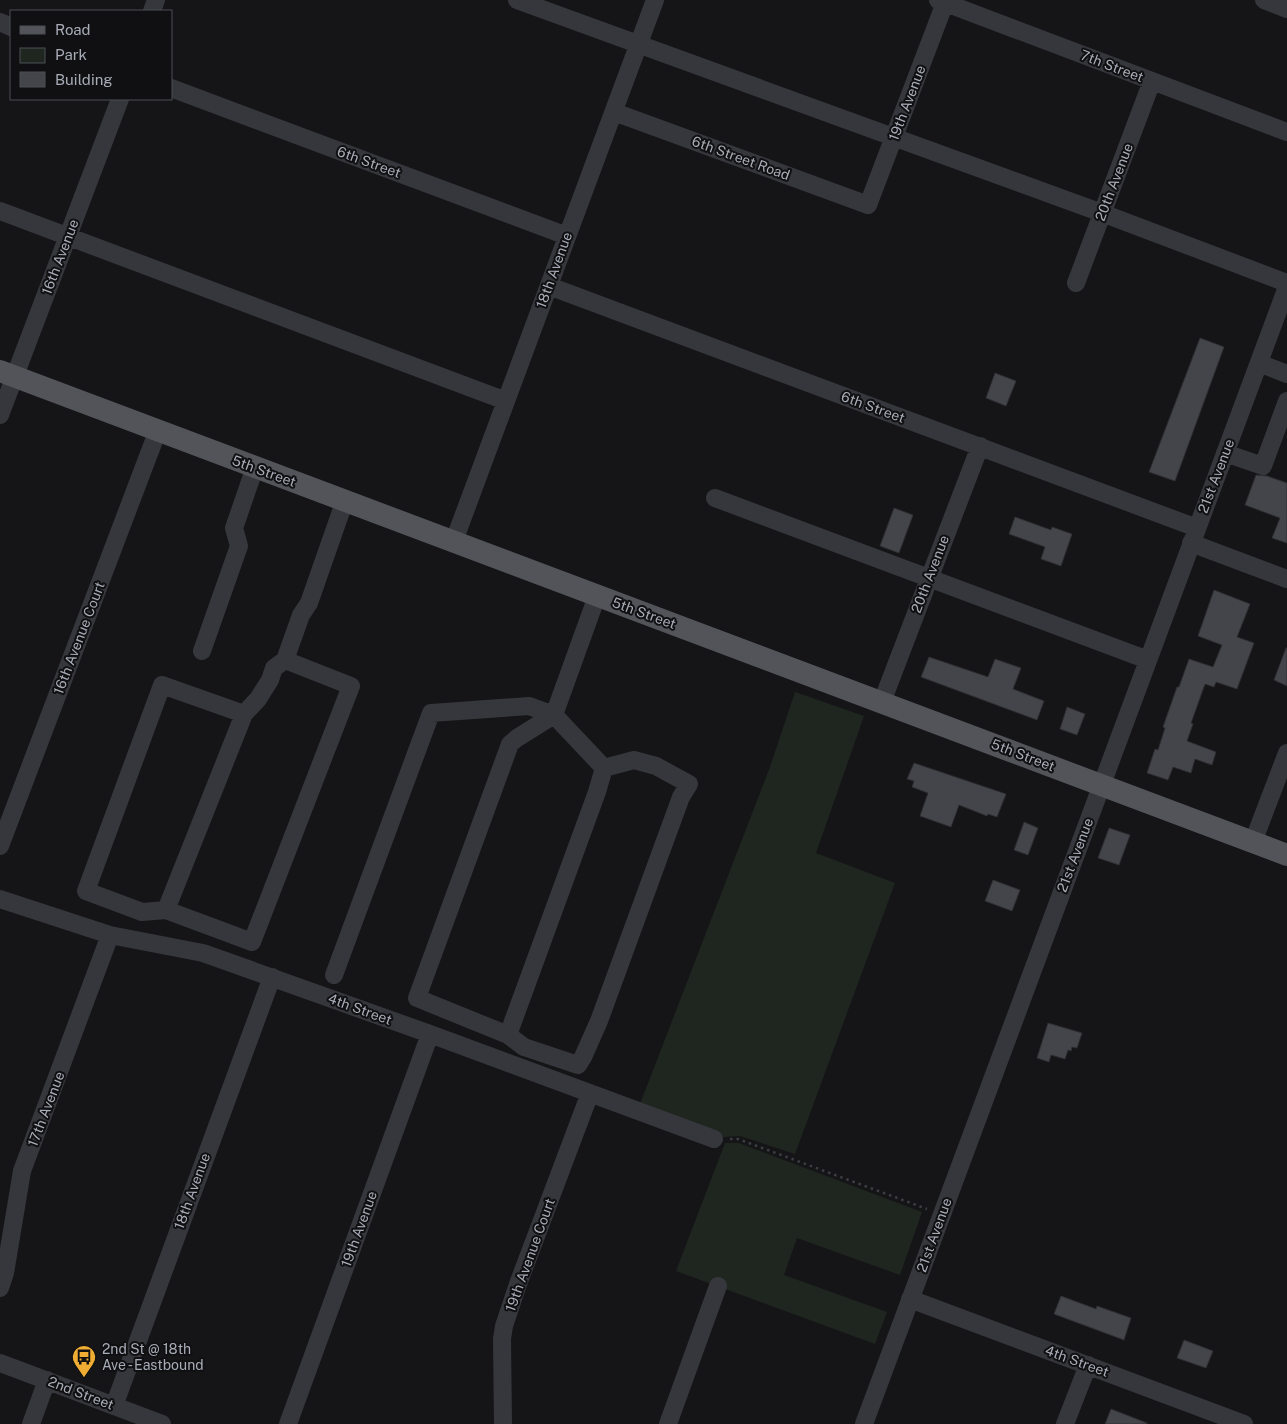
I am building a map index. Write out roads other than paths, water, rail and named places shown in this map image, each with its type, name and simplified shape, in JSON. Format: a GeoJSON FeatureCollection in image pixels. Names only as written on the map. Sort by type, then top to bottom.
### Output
{"type":"FeatureCollection","features":[{"type":"Feature","properties":{"kind":"main road","name":"5th Street"},"geometry":{"type":"LineString","coordinates":[[7,374],[1287,855]]}},
{"type":"Feature","properties":{"kind":"street"},"geometry":{"type":"LineString","coordinates":[[517,0],[1102,213],[1287,283]]}},
{"type":"Feature","properties":{"kind":"street","name":"18th Avenue"},"geometry":{"type":"LineString","coordinates":[[454,541],[656,0]]}},
{"type":"Feature","properties":{"kind":"street"},"geometry":{"type":"LineString","coordinates":[[1264,0],[1287,9]]}},
{"type":"Feature","properties":{"kind":"street","name":"7th Street"},"geometry":{"type":"LineString","coordinates":[[943,1],[1287,132]]}},
{"type":"Feature","properties":{"kind":"street","name":"19th Avenue"},"geometry":{"type":"LineString","coordinates":[[868,205],[943,1]]}},
{"type":"Feature","properties":{"kind":"street","name":"20th Avenue"},"geometry":{"type":"LineString","coordinates":[[1076,283],[1152,81]]}},
{"type":"Feature","properties":{"kind":"street","name":"6th Street"},"geometry":{"type":"LineString","coordinates":[[172,88],[567,236]]}},
{"type":"Feature","properties":{"kind":"street","name":"16th Avenue"},"geometry":{"type":"LineString","coordinates":[[0,415],[7,374],[67,236],[120,100]]}},
{"type":"Feature","properties":{"kind":"street","name":"6th Street Road"},"geometry":{"type":"LineString","coordinates":[[614,112],[868,205]]}},
{"type":"Feature","properties":{"kind":"street"},"geometry":{"type":"LineString","coordinates":[[0,211],[506,401]]}},
{"type":"Feature","properties":{"kind":"street","name":"6th Street"},"geometry":{"type":"LineString","coordinates":[[549,286],[980,446],[1194,536],[1287,579]]}},
{"type":"Feature","properties":{"kind":"street","name":"21st Avenue"},"geometry":{"type":"LineString","coordinates":[[864,1424],[1287,287]]}},
{"type":"Feature","properties":{"kind":"street"},"geometry":{"type":"LineString","coordinates":[[1259,363],[1287,374]]}},
{"type":"Feature","properties":{"kind":"street"},"geometry":{"type":"LineString","coordinates":[[1225,453],[1263,466],[1287,401]]}},
{"type":"Feature","properties":{"kind":"street","name":"16th Avenue Court"},"geometry":{"type":"LineString","coordinates":[[0,846],[158,430]]}},
{"type":"Feature","properties":{"kind":"street","name":"20th Avenue"},"geometry":{"type":"LineString","coordinates":[[882,702],[928,577],[980,446]]}},
{"type":"Feature","properties":{"kind":"street"},"geometry":{"type":"LineString","coordinates":[[202,651],[239,546],[234,528],[255,468]]}},
{"type":"Feature","properties":{"kind":"street"},"geometry":{"type":"LineString","coordinates":[[714,498],[1148,660]]}},
{"type":"Feature","properties":{"kind":"street"},"geometry":{"type":"LineString","coordinates":[[166,910],[244,714],[258,699],[270,680],[274,668],[285,660],[301,615],[309,602],[345,500]]}},
{"type":"Feature","properties":{"kind":"street"},"geometry":{"type":"LineString","coordinates":[[597,596],[554,716],[510,744],[417,998],[508,1035],[524,1047],[578,1064],[599,1020],[678,806],[689,784],[656,766],[634,760],[604,768]]}},
{"type":"Feature","properties":{"kind":"street"},"geometry":{"type":"LineString","coordinates":[[244,714],[162,686],[86,891],[142,912],[166,910],[252,942],[350,686],[285,660]]}},
{"type":"Feature","properties":{"kind":"street"},"geometry":{"type":"LineString","coordinates":[[334,975],[431,713],[529,706],[554,716],[604,768]]}},
{"type":"Feature","properties":{"kind":"street"},"geometry":{"type":"LineString","coordinates":[[1253,842],[1287,753]]}},
{"type":"Feature","properties":{"kind":"street"},"geometry":{"type":"LineString","coordinates":[[508,1035],[594,802],[604,768]]}},
{"type":"Feature","properties":{"kind":"street","name":"4th Street"},"geometry":{"type":"LineString","coordinates":[[0,899],[110,935],[203,953],[430,1034],[714,1140]]}},
{"type":"Feature","properties":{"kind":"street","name":"17th Avenue"},"geometry":{"type":"LineString","coordinates":[[0,1288],[5,1273],[22,1171],[110,935]]}},
{"type":"Feature","properties":{"kind":"street","name":"18th Avenue"},"geometry":{"type":"LineString","coordinates":[[114,1406],[272,977]]}},
{"type":"Feature","properties":{"kind":"street","name":"19th Avenue"},"geometry":{"type":"LineString","coordinates":[[288,1424],[430,1034]]}},
{"type":"Feature","properties":{"kind":"street","name":"19th Avenue Court"},"geometry":{"type":"LineString","coordinates":[[503,1424],[502,1340],[504,1326],[590,1093]]}},
{"type":"Feature","properties":{"kind":"street"},"geometry":{"type":"LineString","coordinates":[[668,1424],[718,1286]]}},
{"type":"Feature","properties":{"kind":"street","name":"4th Street"},"geometry":{"type":"LineString","coordinates":[[910,1300],[1244,1424]]}},
{"type":"Feature","properties":{"kind":"street","name":"2nd Street"},"geometry":{"type":"LineString","coordinates":[[0,1363],[162,1424]]}},
{"type":"Feature","properties":{"kind":"street"},"geometry":{"type":"LineString","coordinates":[[1065,1424],[1088,1365]]}},
{"type":"Feature","properties":{"kind":"street"},"geometry":{"type":"LineString","coordinates":[[31,1424],[47,1380]]}},
{"type":"Feature","properties":{"kind":"place","name":"2nd St @ 18th Ave - Eastbound"},"geometry":{"type":"Point","coordinates":[84,1378]}}]}
